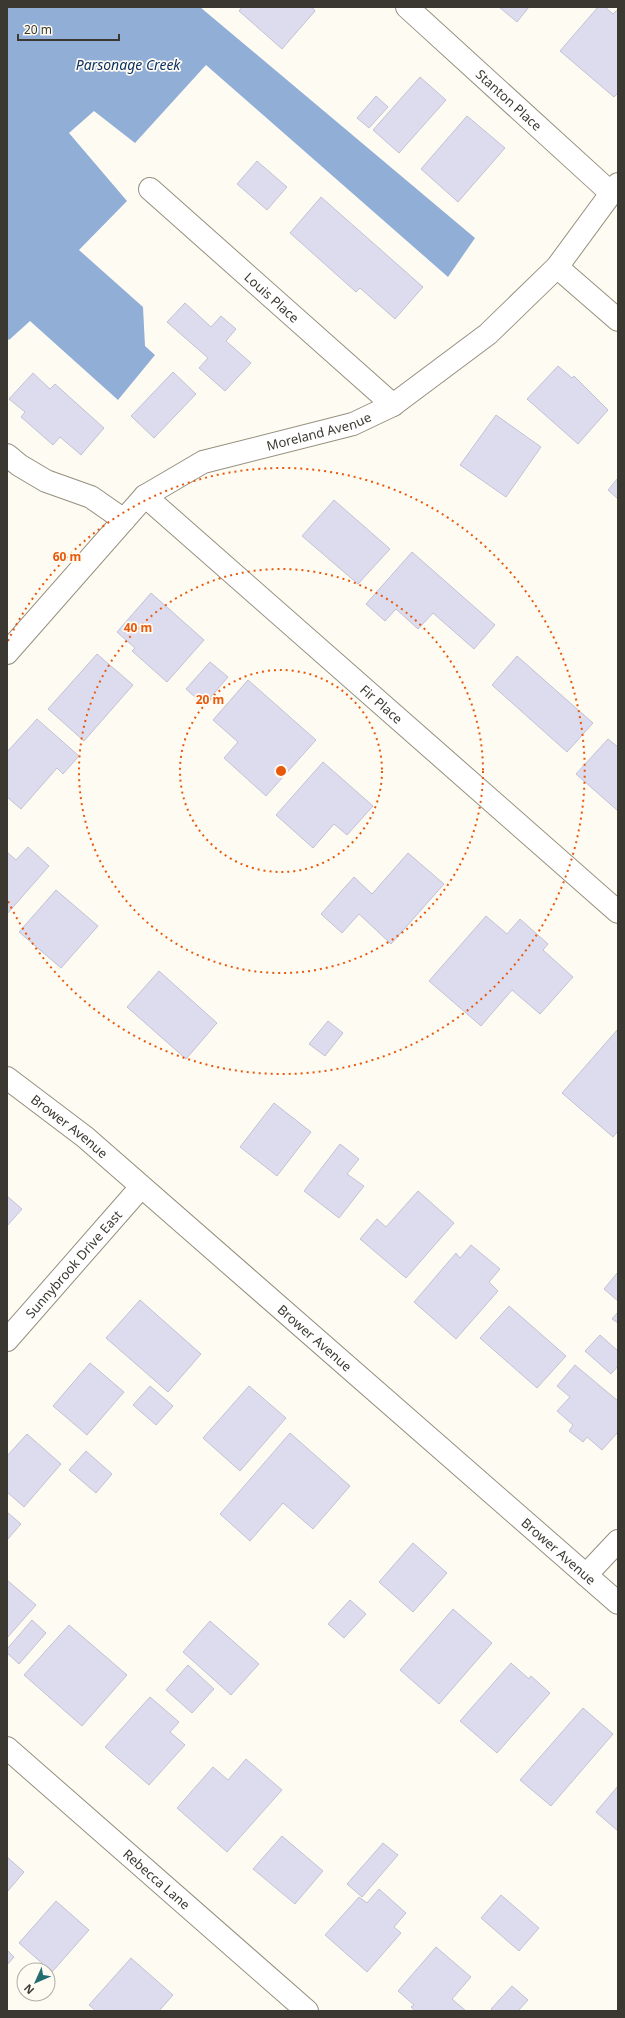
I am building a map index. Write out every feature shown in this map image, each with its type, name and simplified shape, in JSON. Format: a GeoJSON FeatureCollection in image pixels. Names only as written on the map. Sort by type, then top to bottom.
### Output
{"type":"FeatureCollection","features":[{"type":"Feature","properties":{"kind":"street","name":"Stanton Place"},"geometry":{"type":"LineString","coordinates":[[407,7],[614,188]]}},
{"type":"Feature","properties":{"kind":"street","name":"Moreland Avenue"},"geometry":{"type":"LineString","coordinates":[[7,653],[145,496],[203,462],[352,424],[393,405],[488,334],[557,267],[614,188]]}},
{"type":"Feature","properties":{"kind":"street","name":"Louis Place"},"geometry":{"type":"LineString","coordinates":[[150,189],[393,405]]}},
{"type":"Feature","properties":{"kind":"street"},"geometry":{"type":"LineString","coordinates":[[557,267],[618,320]]}},
{"type":"Feature","properties":{"kind":"street"},"geometry":{"type":"LineString","coordinates":[[7,455],[19,465],[46,481],[90,497],[124,520]]}},
{"type":"Feature","properties":{"kind":"street","name":"Fir Place"},"geometry":{"type":"LineString","coordinates":[[145,496],[618,912]]}},
{"type":"Feature","properties":{"kind":"street","name":"Brower Avenue"},"geometry":{"type":"LineString","coordinates":[[7,1078],[85,1137],[618,1603]]}},
{"type":"Feature","properties":{"kind":"street","name":"Sunnybrook Drive East"},"geometry":{"type":"LineString","coordinates":[[7,1340],[141,1187]]}},
{"type":"Feature","properties":{"kind":"street"},"geometry":{"type":"LineString","coordinates":[[586,1575],[618,1541]]}},
{"type":"Feature","properties":{"kind":"street","name":"Rebecca Lane"},"geometry":{"type":"LineString","coordinates":[[7,1748],[306,2011]]}},
{"type":"Feature","properties":{"kind":"water","name":"Parsonage Creek"},"geometry":{"type":"Polygon","coordinates":[[[7,7],[200,7],[475,238],[448,277],[206,65],[135,143],[94,111],[69,133],[127,201],[79,250],[143,307],[145,346],[155,355],[118,400],[30,321],[9,340],[7,338],[7,7]]]}},
{"type":"Feature","properties":{"kind":"building"},"geometry":{"type":"Polygon","coordinates":[[[242,7],[312,7],[315,11],[282,49],[239,11],[242,7]]]}},
{"type":"Feature","properties":{"kind":"building"},"geometry":{"type":"Polygon","coordinates":[[[499,7],[529,7],[517,22],[499,7]]]}},
{"type":"Feature","properties":{"kind":"building"},"geometry":{"type":"Polygon","coordinates":[[[598,7],[605,7],[613,14],[618,9],[618,93],[614,97],[560,51],[598,7]]]}},
{"type":"Feature","properties":{"kind":"building"},"geometry":{"type":"Polygon","coordinates":[[[420,77],[446,100],[399,153],[373,130],[420,77]]]}},
{"type":"Feature","properties":{"kind":"building"},"geometry":{"type":"Polygon","coordinates":[[[376,96],[388,107],[369,128],[357,118],[376,96]]]}},
{"type":"Feature","properties":{"kind":"building"},"geometry":{"type":"Polygon","coordinates":[[[467,116],[505,148],[458,202],[421,169],[467,116]]]}},
{"type":"Feature","properties":{"kind":"building"},"geometry":{"type":"Polygon","coordinates":[[[257,161],[287,187],[267,210],[237,184],[257,161]]]}},
{"type":"Feature","properties":{"kind":"building"},"geometry":{"type":"Polygon","coordinates":[[[321,197],[423,287],[395,319],[360,288],[356,292],[290,233],[321,197]]]}},
{"type":"Feature","properties":{"kind":"building"},"geometry":{"type":"Polygon","coordinates":[[[185,303],[211,327],[221,316],[236,329],[226,341],[251,363],[225,391],[199,368],[208,358],[167,322],[185,303]]]}},
{"type":"Feature","properties":{"kind":"building"},"geometry":{"type":"Polygon","coordinates":[[[558,366],[572,378],[574,376],[608,410],[578,444],[527,399],[558,366]]]}},
{"type":"Feature","properties":{"kind":"building"},"geometry":{"type":"Polygon","coordinates":[[[173,372],[196,394],[154,438],[131,416],[173,372]]]}},
{"type":"Feature","properties":{"kind":"building"},"geometry":{"type":"Polygon","coordinates":[[[33,373],[50,389],[55,384],[104,428],[81,455],[60,437],[53,445],[21,417],[25,412],[9,399],[33,373]]]}},
{"type":"Feature","properties":{"kind":"building"},"geometry":{"type":"Polygon","coordinates":[[[496,415],[541,447],[506,497],[460,465],[496,415]]]}},
{"type":"Feature","properties":{"kind":"building"},"geometry":{"type":"Polygon","coordinates":[[[618,478],[618,499],[608,490],[618,478]]]}},
{"type":"Feature","properties":{"kind":"building"},"geometry":{"type":"Polygon","coordinates":[[[334,500],[390,549],[358,584],[302,536],[334,500]]]}},
{"type":"Feature","properties":{"kind":"building"},"geometry":{"type":"Polygon","coordinates":[[[412,552],[495,625],[474,649],[433,613],[418,629],[396,609],[385,621],[366,604],[412,552]]]}},
{"type":"Feature","properties":{"kind":"building"},"geometry":{"type":"Polygon","coordinates":[[[151,593],[204,640],[167,682],[132,651],[135,648],[117,632],[151,593]]]}},
{"type":"Feature","properties":{"kind":"building"},"geometry":{"type":"Polygon","coordinates":[[[97,654],[133,685],[84,741],[48,709],[97,654]]]}},
{"type":"Feature","properties":{"kind":"building"},"geometry":{"type":"Polygon","coordinates":[[[517,656],[593,723],[567,752],[492,685],[517,656]]]}},
{"type":"Feature","properties":{"kind":"building"},"geometry":{"type":"Polygon","coordinates":[[[210,662],[228,677],[204,705],[186,689],[210,662]]]}},
{"type":"Feature","properties":{"kind":"building"},"geometry":{"type":"Polygon","coordinates":[[[248,680],[316,740],[266,796],[224,758],[238,742],[213,720],[248,680]]]}},
{"type":"Feature","properties":{"kind":"building"},"geometry":{"type":"Polygon","coordinates":[[[37,719],[79,756],[63,774],[57,768],[21,809],[7,797],[7,752],[37,719]]]}},
{"type":"Feature","properties":{"kind":"building"},"geometry":{"type":"Polygon","coordinates":[[[608,739],[618,747],[618,811],[576,774],[608,739]]]}},
{"type":"Feature","properties":{"kind":"building"},"geometry":{"type":"Polygon","coordinates":[[[323,762],[373,806],[347,835],[334,824],[313,848],[276,815],[323,762]]]}},
{"type":"Feature","properties":{"kind":"building"},"geometry":{"type":"Polygon","coordinates":[[[28,847],[49,866],[7,914],[7,852],[16,860],[28,847]]]}},
{"type":"Feature","properties":{"kind":"building"},"geometry":{"type":"Polygon","coordinates":[[[408,853],[444,884],[391,944],[359,914],[342,933],[321,914],[354,877],[372,894],[408,853]]]}},
{"type":"Feature","properties":{"kind":"building"},"geometry":{"type":"Polygon","coordinates":[[[56,890],[98,926],[61,968],[19,932],[56,890]]]}},
{"type":"Feature","properties":{"kind":"building"},"geometry":{"type":"Polygon","coordinates":[[[486,916],[507,934],[520,919],[548,944],[543,950],[573,977],[540,1014],[512,990],[481,1026],[429,981],[486,916]]]}},
{"type":"Feature","properties":{"kind":"building"},"geometry":{"type":"Polygon","coordinates":[[[159,971],[217,1023],[186,1059],[127,1007],[159,971]]]}},
{"type":"Feature","properties":{"kind":"building"},"geometry":{"type":"Polygon","coordinates":[[[328,1021],[343,1033],[325,1056],[309,1044],[328,1021]]]}},
{"type":"Feature","properties":{"kind":"building"},"geometry":{"type":"Polygon","coordinates":[[[618,1029],[618,1131],[613,1137],[562,1093],[618,1029]]]}},
{"type":"Feature","properties":{"kind":"building"},"geometry":{"type":"Polygon","coordinates":[[[274,1103],[311,1132],[277,1176],[240,1147],[274,1103]]]}},
{"type":"Feature","properties":{"kind":"building"},"geometry":{"type":"Polygon","coordinates":[[[340,1144],[359,1159],[347,1174],[364,1186],[339,1218],[304,1191],[340,1144]]]}},
{"type":"Feature","properties":{"kind":"building"},"geometry":{"type":"Polygon","coordinates":[[[418,1191],[454,1223],[406,1278],[360,1239],[377,1219],[386,1227],[418,1191]]]}},
{"type":"Feature","properties":{"kind":"building"},"geometry":{"type":"Polygon","coordinates":[[[7,1196],[22,1209],[7,1226],[7,1196]]]}},
{"type":"Feature","properties":{"kind":"building"},"geometry":{"type":"Polygon","coordinates":[[[471,1245],[500,1269],[489,1282],[498,1291],[456,1339],[414,1302],[456,1253],[460,1258],[471,1245]]]}},
{"type":"Feature","properties":{"kind":"building"},"geometry":{"type":"Polygon","coordinates":[[[618,1272],[618,1301],[604,1289],[618,1272]]]}},
{"type":"Feature","properties":{"kind":"building"},"geometry":{"type":"Polygon","coordinates":[[[140,1300],[201,1354],[168,1392],[106,1338],[140,1300]]]}},
{"type":"Feature","properties":{"kind":"building"},"geometry":{"type":"Polygon","coordinates":[[[509,1306],[566,1356],[537,1388],[480,1338],[509,1306]]]}},
{"type":"Feature","properties":{"kind":"building"},"geometry":{"type":"Polygon","coordinates":[[[618,1312],[618,1323],[612,1319],[618,1312]]]}},
{"type":"Feature","properties":{"kind":"building"},"geometry":{"type":"Polygon","coordinates":[[[600,1335],[618,1351],[618,1366],[611,1374],[585,1351],[600,1335]]]}},
{"type":"Feature","properties":{"kind":"building"},"geometry":{"type":"Polygon","coordinates":[[[90,1363],[124,1392],[87,1435],[53,1406],[90,1363]]]}},
{"type":"Feature","properties":{"kind":"building"},"geometry":{"type":"Polygon","coordinates":[[[575,1365],[618,1401],[618,1432],[602,1450],[587,1437],[583,1442],[569,1431],[573,1425],[557,1411],[570,1397],[557,1386],[575,1365]]]}},
{"type":"Feature","properties":{"kind":"building"},"geometry":{"type":"Polygon","coordinates":[[[150,1386],[173,1406],[156,1425],[133,1405],[150,1386]]]}},
{"type":"Feature","properties":{"kind":"building"},"geometry":{"type":"Polygon","coordinates":[[[249,1386],[286,1418],[240,1471],[203,1438],[249,1386]]]}},
{"type":"Feature","properties":{"kind":"building"},"geometry":{"type":"Polygon","coordinates":[[[290,1433],[350,1486],[313,1529],[283,1503],[250,1541],[220,1514],[290,1433]]]}},
{"type":"Feature","properties":{"kind":"building"},"geometry":{"type":"Polygon","coordinates":[[[27,1434],[61,1464],[24,1507],[7,1492],[7,1456],[27,1434]]]}},
{"type":"Feature","properties":{"kind":"building"},"geometry":{"type":"Polygon","coordinates":[[[86,1451],[112,1474],[96,1493],[69,1470],[86,1451]]]}},
{"type":"Feature","properties":{"kind":"building"},"geometry":{"type":"Polygon","coordinates":[[[7,1512],[21,1524],[7,1540],[7,1512]]]}},
{"type":"Feature","properties":{"kind":"building"},"geometry":{"type":"Polygon","coordinates":[[[413,1543],[447,1573],[413,1612],[379,1582],[413,1543]]]}},
{"type":"Feature","properties":{"kind":"building"},"geometry":{"type":"Polygon","coordinates":[[[7,1580],[36,1605],[7,1638],[7,1580]]]}},
{"type":"Feature","properties":{"kind":"building"},"geometry":{"type":"Polygon","coordinates":[[[350,1600],[366,1614],[344,1638],[328,1624],[350,1600]]]}},
{"type":"Feature","properties":{"kind":"building"},"geometry":{"type":"Polygon","coordinates":[[[453,1609],[492,1643],[439,1704],[400,1670],[453,1609]]]}},
{"type":"Feature","properties":{"kind":"building"},"geometry":{"type":"Polygon","coordinates":[[[32,1620],[46,1633],[19,1664],[7,1653],[7,1649],[32,1620]]]}},
{"type":"Feature","properties":{"kind":"building"},"geometry":{"type":"Polygon","coordinates":[[[210,1621],[259,1664],[231,1695],[183,1652],[210,1621]]]}},
{"type":"Feature","properties":{"kind":"building"},"geometry":{"type":"Polygon","coordinates":[[[69,1625],[127,1675],[82,1726],[24,1675],[69,1625]]]}},
{"type":"Feature","properties":{"kind":"building"},"geometry":{"type":"Polygon","coordinates":[[[511,1663],[529,1679],[531,1676],[550,1693],[497,1753],[460,1721],[511,1663]]]}},
{"type":"Feature","properties":{"kind":"building"},"geometry":{"type":"Polygon","coordinates":[[[188,1665],[214,1689],[192,1713],[166,1690],[188,1665]]]}},
{"type":"Feature","properties":{"kind":"building"},"geometry":{"type":"Polygon","coordinates":[[[150,1697],[179,1722],[170,1732],[185,1745],[149,1785],[105,1747],[150,1697]]]}},
{"type":"Feature","properties":{"kind":"building"},"geometry":{"type":"Polygon","coordinates":[[[583,1708],[613,1734],[551,1806],[520,1780],[583,1708]]]}},
{"type":"Feature","properties":{"kind":"building"},"geometry":{"type":"Polygon","coordinates":[[[246,1759],[282,1790],[227,1852],[177,1808],[213,1767],[228,1780],[246,1759]]]}},
{"type":"Feature","properties":{"kind":"building"},"geometry":{"type":"Polygon","coordinates":[[[618,1786],[618,1831],[596,1812],[618,1786]]]}},
{"type":"Feature","properties":{"kind":"building"},"geometry":{"type":"Polygon","coordinates":[[[282,1836],[323,1871],[295,1904],[253,1869],[282,1836]]]}},
{"type":"Feature","properties":{"kind":"building"},"geometry":{"type":"Polygon","coordinates":[[[383,1843],[398,1855],[362,1897],[347,1884],[383,1843]]]}},
{"type":"Feature","properties":{"kind":"building"},"geometry":{"type":"Polygon","coordinates":[[[7,1857],[24,1872],[7,1892],[7,1857]]]}},
{"type":"Feature","properties":{"kind":"building"},"geometry":{"type":"Polygon","coordinates":[[[379,1889],[406,1913],[394,1927],[401,1933],[367,1972],[325,1935],[359,1897],[367,1903],[379,1889]]]}},
{"type":"Feature","properties":{"kind":"building"},"geometry":{"type":"Polygon","coordinates":[[[501,1895],[539,1928],[519,1951],[481,1918],[501,1895]]]}},
{"type":"Feature","properties":{"kind":"building"},"geometry":{"type":"Polygon","coordinates":[[[56,1901],[89,1930],[56,1967],[56,1962],[41,1962],[19,1943],[56,1901]]]}},
{"type":"Feature","properties":{"kind":"building"},"geometry":{"type":"Polygon","coordinates":[[[436,1947],[471,1977],[452,1999],[466,2011],[415,2011],[411,2007],[414,2005],[398,1991],[436,1947]]]}},
{"type":"Feature","properties":{"kind":"building"},"geometry":{"type":"Polygon","coordinates":[[[7,1950],[14,1957],[7,1965],[7,1950]]]}},
{"type":"Feature","properties":{"kind":"building"},"geometry":{"type":"Polygon","coordinates":[[[131,1958],[173,1995],[159,2011],[96,2011],[89,2005],[131,1958]]]}},
{"type":"Feature","properties":{"kind":"building"},"geometry":{"type":"Polygon","coordinates":[[[512,1986],[528,2000],[518,2011],[494,2011],[491,2009],[512,1986]]]}}]}
